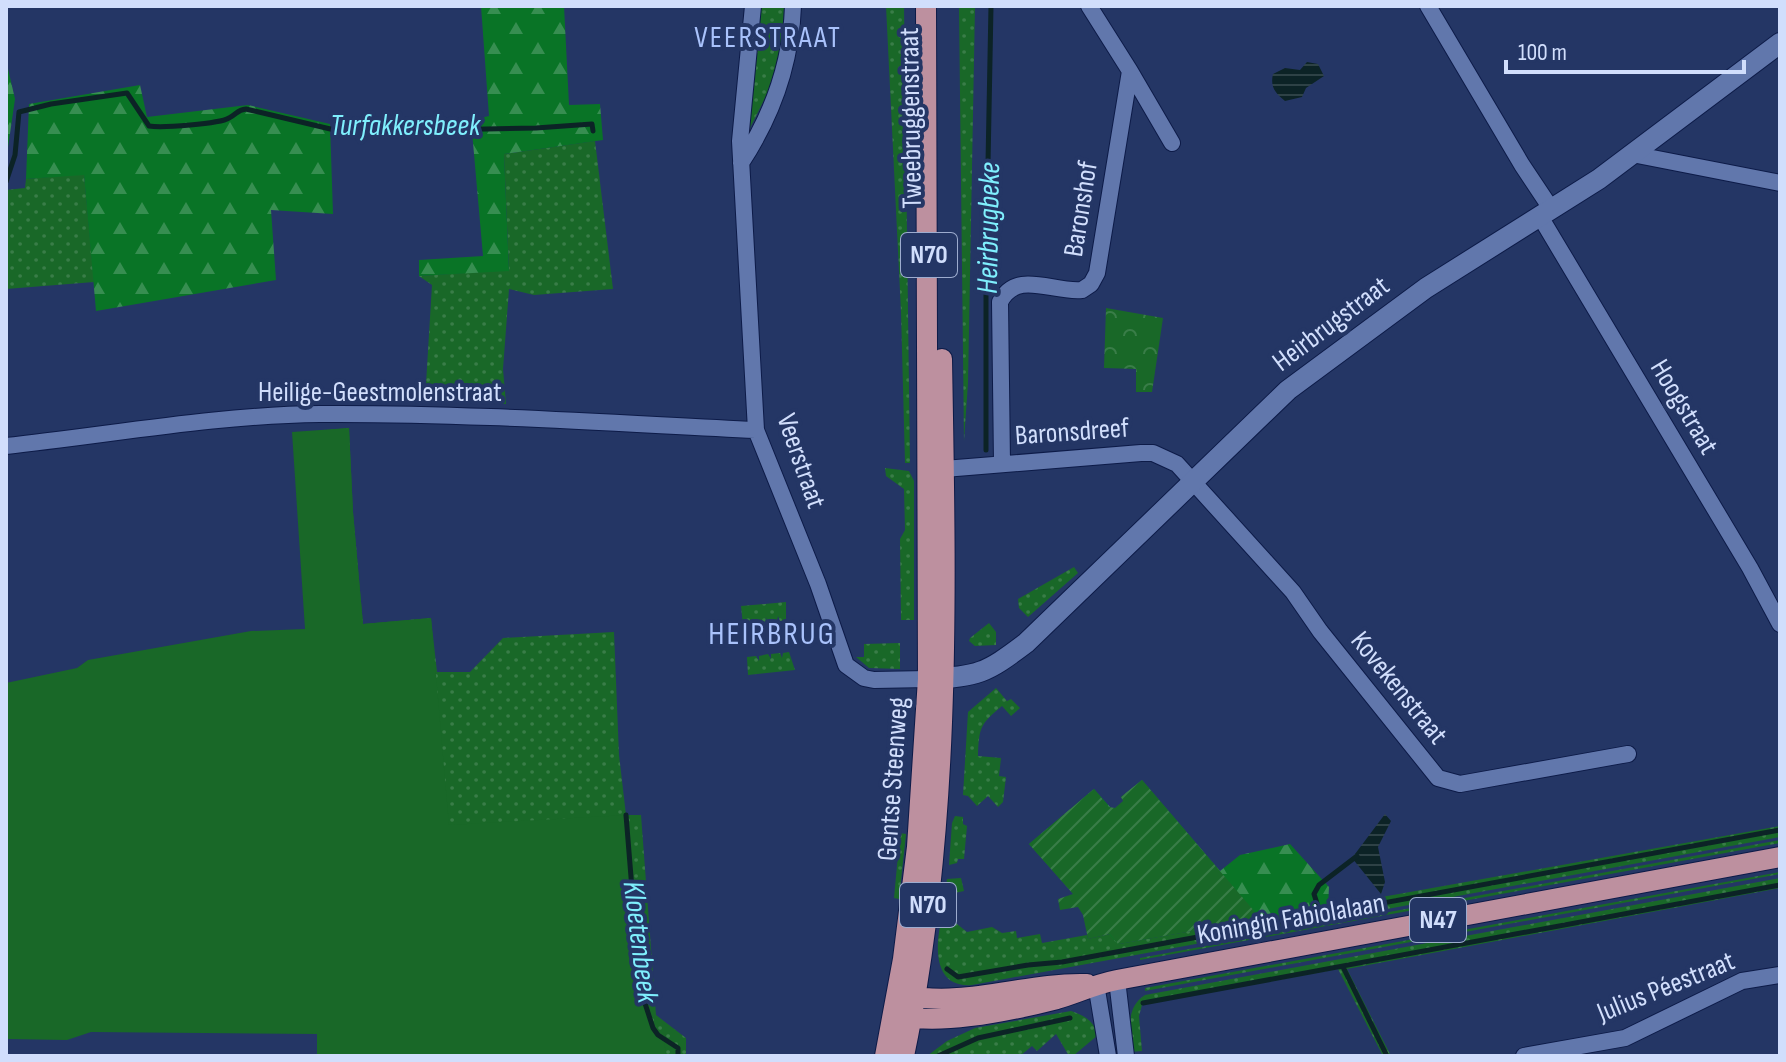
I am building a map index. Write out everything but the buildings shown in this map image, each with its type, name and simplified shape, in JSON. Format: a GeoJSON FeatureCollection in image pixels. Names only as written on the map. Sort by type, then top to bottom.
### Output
{"type":"FeatureCollection","features":[{"type":"Feature","properties":{"kind":"main road","name":"Tweebruggenstraat"},"geometry":{"type":"LineString","coordinates":[[926,6],[929,503]]}},
{"type":"Feature","properties":{"kind":"main road","name":"Tweebruggenstraat"},"geometry":{"type":"LineString","coordinates":[[938,6],[944,469]]}},
{"type":"Feature","properties":{"kind":"main road","name":"Gentse Steenweg"},"geometry":{"type":"LineString","coordinates":[[904,1056],[904,1006],[917,847],[937,678],[944,469]]}},
{"type":"Feature","properties":{"kind":"main road","name":"Gentse Steenweg"},"geometry":{"type":"LineString","coordinates":[[885,1056],[904,1006],[938,811],[942,752],[929,503]]}},
{"type":"Feature","properties":{"kind":"main road","name":"Koningin Fabiolalaan"},"geometry":{"type":"LineString","coordinates":[[904,1006],[1059,983],[1096,984],[1780,857]]}},
{"type":"Feature","properties":{"kind":"street","name":"Veerstraat"},"geometry":{"type":"LineString","coordinates":[[753,6],[740,141],[756,430],[818,584],[846,665],[864,678],[937,678]]}},
{"type":"Feature","properties":{"kind":"street"},"geometry":{"type":"LineString","coordinates":[[741,163],[763,129],[781,79],[792,37],[793,6]]}},
{"type":"Feature","properties":{"kind":"street"},"geometry":{"type":"LineString","coordinates":[[1089,6],[1172,143]]}},
{"type":"Feature","properties":{"kind":"street","name":"Hoogstraat"},"geometry":{"type":"LineString","coordinates":[[1428,6],[1522,165],[1780,624]]}},
{"type":"Feature","properties":{"kind":"street","name":"Heirbrugstraat"},"geometry":{"type":"LineString","coordinates":[[937,678],[976,675],[995,667],[1026,643],[1310,372],[1426,288],[1547,214],[1780,43]]}},
{"type":"Feature","properties":{"kind":"street","name":"Baronshof"},"geometry":{"type":"LineString","coordinates":[[1002,463],[1000,302],[1006,291],[1020,284],[1076,291],[1087,288],[1094,279],[1130,71]]}},
{"type":"Feature","properties":{"kind":"street"},"geometry":{"type":"LineString","coordinates":[[1632,154],[1780,183]]}},
{"type":"Feature","properties":{"kind":"street","name":"Heilige-Geestmolenstraat"},"geometry":{"type":"LineString","coordinates":[[6,446],[254,417],[318,414],[499,417],[756,430]]}},
{"type":"Feature","properties":{"kind":"street","name":"Baronsdreef"},"geometry":{"type":"LineString","coordinates":[[944,469],[1153,453],[1177,464],[1195,482]]}},
{"type":"Feature","properties":{"kind":"street","name":"Kovekenstraat"},"geometry":{"type":"LineString","coordinates":[[1195,482],[1293,592],[1320,631],[1438,778],[1460,784],[1628,754]]}},
{"type":"Feature","properties":{"kind":"street","name":"Julius Péestraat"},"geometry":{"type":"LineString","coordinates":[[1524,1056],[1625,1038],[1742,981],[1780,975]]}},
{"type":"Feature","properties":{"kind":"street"},"geometry":{"type":"LineString","coordinates":[[1117,980],[1126,1056]]}},
{"type":"Feature","properties":{"kind":"street"},"geometry":{"type":"LineString","coordinates":[[1096,984],[1108,1056]]}},
{"type":"Feature","properties":{"kind":"green space"},"geometry":{"type":"Polygon","coordinates":[[[481,6],[564,6],[569,105],[600,104],[603,140],[504,154],[509,271],[419,276],[419,260],[483,256],[471,120],[489,116],[481,6]]]}},
{"type":"Feature","properties":{"kind":"green space"},"geometry":{"type":"Polygon","coordinates":[[[761,6],[784,6],[783,45],[767,94],[747,134],[761,6]]]}},
{"type":"Feature","properties":{"kind":"green space"},"geometry":{"type":"Polygon","coordinates":[[[886,6],[904,6],[910,463],[905,463],[886,6]]]}},
{"type":"Feature","properties":{"kind":"green space"},"geometry":{"type":"Polygon","coordinates":[[[959,6],[975,6],[968,383],[964,441],[959,6]]]}},
{"type":"Feature","properties":{"kind":"green space"},"geometry":{"type":"Polygon","coordinates":[[[6,60],[15,99],[6,161],[6,60]]]}},
{"type":"Feature","properties":{"kind":"green space"},"geometry":{"type":"Polygon","coordinates":[[[140,85],[147,117],[248,105],[330,124],[333,214],[271,210],[276,280],[96,311],[84,175],[26,179],[29,104],[140,85]]]}},
{"type":"Feature","properties":{"kind":"green space"},"geometry":{"type":"Polygon","coordinates":[[[595,141],[613,289],[534,295],[509,289],[503,369],[506,404],[425,400],[432,285],[419,276],[509,270],[504,154],[595,141]]]}},
{"type":"Feature","properties":{"kind":"green space"},"geometry":{"type":"Polygon","coordinates":[[[84,174],[94,282],[6,289],[6,190],[25,188],[26,179],[84,174]]]}},
{"type":"Feature","properties":{"kind":"green space"},"geometry":{"type":"Polygon","coordinates":[[[1106,308],[1163,318],[1152,392],[1136,392],[1136,369],[1104,368],[1106,308]]]}},
{"type":"Feature","properties":{"kind":"green space"},"geometry":{"type":"Polygon","coordinates":[[[349,428],[363,624],[431,618],[437,672],[470,672],[503,638],[614,632],[619,755],[626,815],[641,815],[656,1015],[686,1038],[686,1056],[631,1056],[447,838],[347,649],[327,430],[349,428]]]}},
{"type":"Feature","properties":{"kind":"green space"},"geometry":{"type":"Polygon","coordinates":[[[349,428],[363,624],[431,618],[449,825],[626,815],[639,971],[645,1002],[653,1026],[664,1039],[666,1056],[317,1056],[317,1034],[91,1032],[67,1040],[6,1039],[6,683],[77,668],[88,660],[251,631],[305,629],[292,432],[349,428]]]}},
{"type":"Feature","properties":{"kind":"green space"},"geometry":{"type":"Polygon","coordinates":[[[885,468],[909,471],[914,481],[914,620],[901,620],[900,539],[905,530],[904,489],[886,476],[885,468]]]}},
{"type":"Feature","properties":{"kind":"green space"},"geometry":{"type":"Polygon","coordinates":[[[1074,567],[1078,573],[1028,617],[1019,608],[1018,599],[1074,567]]]}},
{"type":"Feature","properties":{"kind":"green space"},"geometry":{"type":"Polygon","coordinates":[[[786,602],[786,620],[780,621],[778,616],[777,621],[767,622],[766,617],[765,623],[755,624],[752,619],[752,624],[743,625],[741,606],[786,602]]]}},
{"type":"Feature","properties":{"kind":"green space"},"geometry":{"type":"Polygon","coordinates":[[[989,623],[996,632],[996,645],[975,646],[969,641],[970,638],[989,623]]]}},
{"type":"Feature","properties":{"kind":"green space"},"geometry":{"type":"Polygon","coordinates":[[[900,643],[900,669],[869,668],[856,657],[864,657],[864,644],[900,643]]]}},
{"type":"Feature","properties":{"kind":"green space"},"geometry":{"type":"Polygon","coordinates":[[[789,652],[795,670],[748,675],[747,657],[756,656],[759,661],[759,656],[768,654],[771,659],[771,654],[780,653],[782,658],[783,653],[789,652]]]}},
{"type":"Feature","properties":{"kind":"green space"},"geometry":{"type":"Polygon","coordinates":[[[996,688],[1007,701],[1011,699],[1020,708],[1011,716],[1002,706],[982,727],[978,756],[1001,758],[999,776],[1006,777],[1003,802],[998,807],[988,796],[977,806],[963,795],[968,712],[996,688]]]}},
{"type":"Feature","properties":{"kind":"green space"},"geometry":{"type":"Polygon","coordinates":[[[1142,780],[1220,871],[1240,855],[1290,844],[1329,887],[1328,906],[1118,944],[1029,844],[1094,789],[1110,807],[1186,872],[1121,797],[1142,780]]]}},
{"type":"Feature","properties":{"kind":"green space"},"geometry":{"type":"Polygon","coordinates":[[[1142,780],[1261,919],[1118,944],[1110,934],[1088,939],[1078,907],[1060,910],[1058,899],[1073,894],[1029,844],[1094,789],[1109,807],[1115,808],[1123,801],[1121,797],[1142,780]]]}},
{"type":"Feature","properties":{"kind":"green space"},"geometry":{"type":"Polygon","coordinates":[[[955,816],[963,817],[963,824],[967,826],[964,859],[949,865],[952,823],[955,816]]]}},
{"type":"Feature","properties":{"kind":"green space"},"geometry":{"type":"Polygon","coordinates":[[[1780,826],[1780,837],[972,985],[958,984],[948,979],[939,959],[939,933],[945,909],[947,916],[967,932],[992,927],[1002,933],[1016,931],[1017,938],[1040,934],[1042,943],[1110,934],[1119,944],[1780,826]]]}},
{"type":"Feature","properties":{"kind":"green space"},"geometry":{"type":"Polygon","coordinates":[[[900,833],[906,834],[899,899],[894,898],[900,833]]]}},
{"type":"Feature","properties":{"kind":"green space"},"geometry":{"type":"Polygon","coordinates":[[[1780,840],[1780,843],[1140,960],[1140,958],[1780,840]]]}},
{"type":"Feature","properties":{"kind":"green space"},"geometry":{"type":"Polygon","coordinates":[[[1780,874],[1145,991],[1145,988],[1780,874]]]}},
{"type":"Feature","properties":{"kind":"green space"},"geometry":{"type":"Polygon","coordinates":[[[961,878],[964,891],[945,895],[947,879],[961,878]]]}},
{"type":"Feature","properties":{"kind":"green space"},"geometry":{"type":"Polygon","coordinates":[[[1780,878],[1780,888],[1347,969],[1391,1056],[1383,1056],[1338,969],[1142,1005],[1139,1016],[1142,1051],[1131,1052],[1132,1013],[1134,1006],[1145,995],[1780,878]]]}},
{"type":"Feature","properties":{"kind":"green space"},"geometry":{"type":"Polygon","coordinates":[[[1071,1011],[1088,1019],[1098,1035],[1073,1056],[1069,1056],[1056,1034],[1037,1051],[1032,1046],[1020,1056],[927,1056],[947,1041],[975,1028],[1071,1011]]]}},
{"type":"Feature","properties":{"kind":"shaded area"},"geometry":{"type":"Polygon","coordinates":[[[1307,62],[1318,64],[1324,76],[1306,88],[1302,97],[1285,101],[1274,89],[1273,74],[1285,68],[1300,70],[1307,62]]]}},
{"type":"Feature","properties":{"kind":"shaded area"},"geometry":{"type":"Polygon","coordinates":[[[1385,814],[1391,821],[1378,847],[1385,882],[1381,894],[1352,858],[1385,814]]]}},
{"type":"Feature","properties":{"kind":"waterway","name":"Heirbrugbeke"},"geometry":{"type":"LineString","coordinates":[[986,450],[991,6]]}},
{"type":"Feature","properties":{"kind":"waterway","name":"Turfakkersbeek"},"geometry":{"type":"LineString","coordinates":[[6,182],[15,155],[19,112],[127,93],[149,126],[214,122],[246,109],[343,132],[592,124],[593,131]]}},
{"type":"Feature","properties":{"kind":"waterway","name":"Kloetenbeek"},"geometry":{"type":"LineString","coordinates":[[626,815],[640,988],[653,1028],[678,1048],[678,1056]]}},
{"type":"Feature","properties":{"kind":"waterway"},"geometry":{"type":"LineString","coordinates":[[947,969],[958,977],[1062,962],[1780,830]]}},
{"type":"Feature","properties":{"kind":"waterway","name":"Heirbrugbeke"},"geometry":{"type":"LineString","coordinates":[[1320,913],[1314,894],[1319,885],[1357,856]]}},
{"type":"Feature","properties":{"kind":"waterway"},"geometry":{"type":"LineString","coordinates":[[1143,1003],[1780,885]]}},
{"type":"Feature","properties":{"kind":"waterway","name":"Heirbrugbeke"},"geometry":{"type":"LineString","coordinates":[[1343,967],[1387,1056]]}},
{"type":"Feature","properties":{"kind":"waterway"},"geometry":{"type":"LineString","coordinates":[[938,1056],[978,1038],[1070,1018]]}},
{"type":"Feature","properties":{"kind":"district","name":"VEERSTRAAT"},"geometry":{"type":"Point","coordinates":[768,38]}},
{"type":"Feature","properties":{"kind":"district","name":"HEIRBRUG"},"geometry":{"type":"Point","coordinates":[772,634]}}]}
